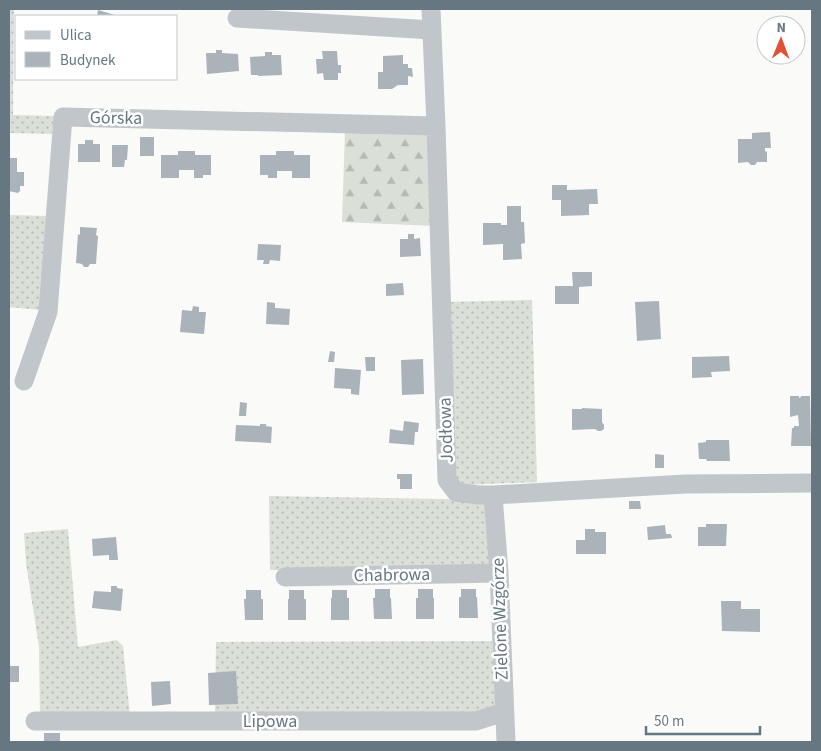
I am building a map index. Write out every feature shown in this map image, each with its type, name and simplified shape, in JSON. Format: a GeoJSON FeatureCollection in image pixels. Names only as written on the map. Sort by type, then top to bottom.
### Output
{"type":"FeatureCollection","features":[{"type":"Feature","properties":{"kind":"street","name":"Jodłowa"},"geometry":{"type":"LineString","coordinates":[[431,9],[448,480],[456,492],[494,495],[685,484],[812,483]]}},
{"type":"Feature","properties":{"kind":"street"},"geometry":{"type":"LineString","coordinates":[[237,18],[432,30]]}},
{"type":"Feature","properties":{"kind":"street","name":"Górska"},"geometry":{"type":"LineString","coordinates":[[24,381],[48,312],[64,117],[436,126]]}},
{"type":"Feature","properties":{"kind":"street","name":"Zielone Wzgórze"},"geometry":{"type":"LineString","coordinates":[[494,495],[506,742]]}},
{"type":"Feature","properties":{"kind":"street","name":"Chabrowa"},"geometry":{"type":"LineString","coordinates":[[285,577],[499,573]]}},
{"type":"Feature","properties":{"kind":"street","name":"Lipowa"},"geometry":{"type":"LineString","coordinates":[[35,721],[476,721],[504,712]]}},
{"type":"Feature","properties":{"kind":"green space"},"geometry":{"type":"Polygon","coordinates":[[[9,9],[14,9],[13,115],[54,116],[52,134],[9,133],[9,9]]]}},
{"type":"Feature","properties":{"kind":"green space"},"geometry":{"type":"Polygon","coordinates":[[[345,131],[428,131],[434,226],[342,222],[345,131]]]}},
{"type":"Feature","properties":{"kind":"green space"},"geometry":{"type":"Polygon","coordinates":[[[9,215],[48,216],[40,310],[9,307],[9,215]]]}},
{"type":"Feature","properties":{"kind":"green space"},"geometry":{"type":"Polygon","coordinates":[[[532,300],[537,482],[462,485],[450,469],[445,302],[532,300]]]}},
{"type":"Feature","properties":{"kind":"green space"},"geometry":{"type":"Polygon","coordinates":[[[269,496],[489,501],[490,564],[478,571],[270,570],[269,496]]]}},
{"type":"Feature","properties":{"kind":"green space"},"geometry":{"type":"Polygon","coordinates":[[[68,529],[78,647],[117,640],[123,646],[130,716],[40,716],[39,647],[26,563],[24,533],[68,529]]]}},
{"type":"Feature","properties":{"kind":"green space"},"geometry":{"type":"Polygon","coordinates":[[[492,641],[497,707],[475,716],[215,716],[216,642],[492,641]]]}},
{"type":"Feature","properties":{"kind":"building"},"geometry":{"type":"Polygon","coordinates":[[[98,10],[115,15],[97,15],[98,10]]]}},
{"type":"Feature","properties":{"kind":"building"},"geometry":{"type":"Polygon","coordinates":[[[216,50],[222,50],[222,53],[238,54],[239,71],[207,74],[206,53],[216,53],[216,50]]]}},
{"type":"Feature","properties":{"kind":"building"},"geometry":{"type":"Polygon","coordinates":[[[322,51],[337,51],[338,65],[341,65],[341,73],[338,73],[338,80],[324,80],[323,73],[317,74],[316,59],[323,59],[322,51]]]}},
{"type":"Feature","properties":{"kind":"building"},"geometry":{"type":"Polygon","coordinates":[[[265,52],[272,52],[272,55],[281,55],[282,75],[251,75],[250,57],[265,56],[265,52]]]}},
{"type":"Feature","properties":{"kind":"building"},"geometry":{"type":"Polygon","coordinates":[[[403,55],[403,64],[408,64],[408,68],[412,68],[413,77],[408,76],[408,85],[398,85],[392,89],[378,89],[378,72],[383,72],[383,56],[403,55]]]}},
{"type":"Feature","properties":{"kind":"building"},"geometry":{"type":"Polygon","coordinates":[[[770,132],[771,148],[765,148],[767,162],[757,162],[755,165],[751,165],[748,162],[738,163],[738,139],[752,139],[752,133],[770,132]]]}},
{"type":"Feature","properties":{"kind":"building"},"geometry":{"type":"Polygon","coordinates":[[[140,137],[154,137],[154,156],[140,156],[140,137]]]}},
{"type":"Feature","properties":{"kind":"building"},"geometry":{"type":"Polygon","coordinates":[[[85,140],[93,140],[93,144],[100,144],[100,162],[78,162],[78,144],[85,144],[85,140]]]}},
{"type":"Feature","properties":{"kind":"building"},"geometry":{"type":"Polygon","coordinates":[[[112,145],[128,145],[127,160],[125,160],[124,167],[112,167],[112,145]]]}},
{"type":"Feature","properties":{"kind":"building"},"geometry":{"type":"Polygon","coordinates":[[[178,151],[195,151],[195,155],[211,155],[211,175],[203,175],[203,178],[194,178],[194,170],[179,170],[179,178],[161,178],[161,155],[178,155],[178,151]]]}},
{"type":"Feature","properties":{"kind":"building"},"geometry":{"type":"Polygon","coordinates":[[[276,151],[294,151],[294,155],[310,155],[310,178],[292,178],[292,171],[277,171],[277,178],[268,178],[268,175],[260,175],[260,155],[276,155],[276,151]]]}},
{"type":"Feature","properties":{"kind":"building"},"geometry":{"type":"Polygon","coordinates":[[[9,158],[17,158],[17,172],[24,172],[24,186],[20,186],[18,193],[9,191],[9,158]]]}},
{"type":"Feature","properties":{"kind":"building"},"geometry":{"type":"Polygon","coordinates":[[[552,185],[567,185],[567,190],[597,189],[598,204],[589,204],[589,215],[561,216],[561,200],[552,200],[552,185]]]}},
{"type":"Feature","properties":{"kind":"building"},"geometry":{"type":"Polygon","coordinates":[[[507,206],[521,206],[521,222],[524,222],[525,243],[521,244],[522,259],[503,260],[503,244],[483,245],[483,223],[507,225],[507,206]]]}},
{"type":"Feature","properties":{"kind":"building"},"geometry":{"type":"Polygon","coordinates":[[[80,227],[97,228],[96,264],[90,264],[88,267],[76,263],[80,227]]]}},
{"type":"Feature","properties":{"kind":"building"},"geometry":{"type":"Polygon","coordinates":[[[408,234],[414,234],[414,239],[420,238],[421,256],[400,257],[400,239],[408,239],[408,234]]]}},
{"type":"Feature","properties":{"kind":"building"},"geometry":{"type":"Polygon","coordinates":[[[258,244],[281,245],[280,261],[270,260],[269,264],[263,264],[264,260],[257,260],[258,244]]]}},
{"type":"Feature","properties":{"kind":"building"},"geometry":{"type":"Polygon","coordinates":[[[572,272],[592,272],[592,286],[579,287],[579,304],[555,304],[555,286],[573,286],[572,272]]]}},
{"type":"Feature","properties":{"kind":"building"},"geometry":{"type":"Polygon","coordinates":[[[403,283],[404,295],[386,296],[386,284],[403,283]]]}},
{"type":"Feature","properties":{"kind":"building"},"geometry":{"type":"Polygon","coordinates":[[[659,301],[661,339],[637,341],[635,302],[659,301]]]}},
{"type":"Feature","properties":{"kind":"building"},"geometry":{"type":"Polygon","coordinates":[[[267,302],[275,303],[275,308],[290,309],[289,325],[266,324],[267,302]]]}},
{"type":"Feature","properties":{"kind":"building"},"geometry":{"type":"Polygon","coordinates":[[[193,306],[199,307],[199,312],[206,312],[204,334],[180,332],[182,310],[192,311],[193,306]]]}},
{"type":"Feature","properties":{"kind":"building"},"geometry":{"type":"Polygon","coordinates":[[[330,351],[335,352],[334,362],[328,362],[330,351]]]}},
{"type":"Feature","properties":{"kind":"building"},"geometry":{"type":"Polygon","coordinates":[[[729,356],[730,371],[711,372],[712,377],[692,378],[692,357],[729,356]]]}},
{"type":"Feature","properties":{"kind":"building"},"geometry":{"type":"Polygon","coordinates":[[[365,357],[375,357],[375,371],[366,371],[365,357]]]}},
{"type":"Feature","properties":{"kind":"building"},"geometry":{"type":"Polygon","coordinates":[[[423,359],[424,394],[402,395],[401,360],[423,359]]]}},
{"type":"Feature","properties":{"kind":"building"},"geometry":{"type":"Polygon","coordinates":[[[335,368],[361,370],[359,395],[351,394],[351,389],[334,388],[335,368]]]}},
{"type":"Feature","properties":{"kind":"building"},"geometry":{"type":"Polygon","coordinates":[[[790,396],[799,396],[799,398],[801,396],[810,396],[811,446],[791,446],[792,428],[799,426],[798,415],[790,417],[790,396]]]}},
{"type":"Feature","properties":{"kind":"building"},"geometry":{"type":"Polygon","coordinates":[[[240,402],[247,403],[246,416],[239,416],[240,402]]]}},
{"type":"Feature","properties":{"kind":"building"},"geometry":{"type":"Polygon","coordinates":[[[572,409],[602,409],[604,429],[601,431],[595,429],[572,430],[572,409]]]}},
{"type":"Feature","properties":{"kind":"building"},"geometry":{"type":"Polygon","coordinates":[[[404,421],[419,423],[418,432],[415,432],[414,445],[389,443],[390,429],[403,431],[404,421]]]}},
{"type":"Feature","properties":{"kind":"building"},"geometry":{"type":"Polygon","coordinates":[[[260,424],[272,427],[271,443],[235,441],[236,425],[260,426],[260,424]]]}},
{"type":"Feature","properties":{"kind":"building"},"geometry":{"type":"Polygon","coordinates":[[[706,440],[729,440],[730,461],[699,459],[698,443],[706,442],[706,440]]]}},
{"type":"Feature","properties":{"kind":"building"},"geometry":{"type":"Polygon","coordinates":[[[655,454],[664,455],[664,468],[655,468],[655,454]]]}},
{"type":"Feature","properties":{"kind":"building"},"geometry":{"type":"Polygon","coordinates":[[[397,474],[412,474],[412,489],[400,489],[400,479],[397,479],[397,474]]]}},
{"type":"Feature","properties":{"kind":"building"},"geometry":{"type":"Polygon","coordinates":[[[629,501],[640,501],[641,509],[629,509],[629,501]]]}},
{"type":"Feature","properties":{"kind":"building"},"geometry":{"type":"Polygon","coordinates":[[[706,524],[727,524],[726,546],[698,546],[698,527],[706,527],[706,524]]]}},
{"type":"Feature","properties":{"kind":"building"},"geometry":{"type":"Polygon","coordinates":[[[665,525],[666,534],[671,534],[672,538],[648,540],[647,527],[665,525]]]}},
{"type":"Feature","properties":{"kind":"building"},"geometry":{"type":"Polygon","coordinates":[[[585,529],[595,529],[595,532],[606,532],[606,554],[576,554],[576,540],[585,540],[585,529]]]}},
{"type":"Feature","properties":{"kind":"building"},"geometry":{"type":"Polygon","coordinates":[[[116,537],[118,560],[109,560],[109,555],[93,556],[92,539],[116,537]]]}},
{"type":"Feature","properties":{"kind":"building"},"geometry":{"type":"Polygon","coordinates":[[[111,586],[123,589],[121,611],[92,608],[94,591],[111,592],[111,586]]]}},
{"type":"Feature","properties":{"kind":"building"},"geometry":{"type":"Polygon","coordinates":[[[375,589],[390,589],[392,619],[374,619],[373,598],[375,598],[375,589]]]}},
{"type":"Feature","properties":{"kind":"building"},"geometry":{"type":"Polygon","coordinates":[[[418,589],[433,589],[434,619],[416,619],[418,589]]]}},
{"type":"Feature","properties":{"kind":"building"},"geometry":{"type":"Polygon","coordinates":[[[461,589],[476,589],[478,618],[459,618],[461,589]]]}},
{"type":"Feature","properties":{"kind":"building"},"geometry":{"type":"Polygon","coordinates":[[[246,590],[261,590],[263,620],[245,620],[244,599],[246,599],[246,590]]]}},
{"type":"Feature","properties":{"kind":"building"},"geometry":{"type":"Polygon","coordinates":[[[289,590],[304,590],[306,620],[288,620],[289,590]]]}},
{"type":"Feature","properties":{"kind":"building"},"geometry":{"type":"Polygon","coordinates":[[[332,590],[347,590],[349,620],[331,620],[332,590]]]}},
{"type":"Feature","properties":{"kind":"building"},"geometry":{"type":"Polygon","coordinates":[[[721,601],[741,601],[741,609],[760,609],[760,632],[722,631],[721,601]]]}},
{"type":"Feature","properties":{"kind":"building"},"geometry":{"type":"Polygon","coordinates":[[[9,666],[19,666],[19,682],[9,682],[9,666]]]}},
{"type":"Feature","properties":{"kind":"building"},"geometry":{"type":"Polygon","coordinates":[[[236,671],[238,704],[209,705],[208,673],[236,671]]]}},
{"type":"Feature","properties":{"kind":"building"},"geometry":{"type":"Polygon","coordinates":[[[170,681],[171,704],[152,706],[151,682],[170,681]]]}},
{"type":"Feature","properties":{"kind":"building"},"geometry":{"type":"Polygon","coordinates":[[[44,733],[60,733],[60,742],[44,742],[44,733]]]}}]}
